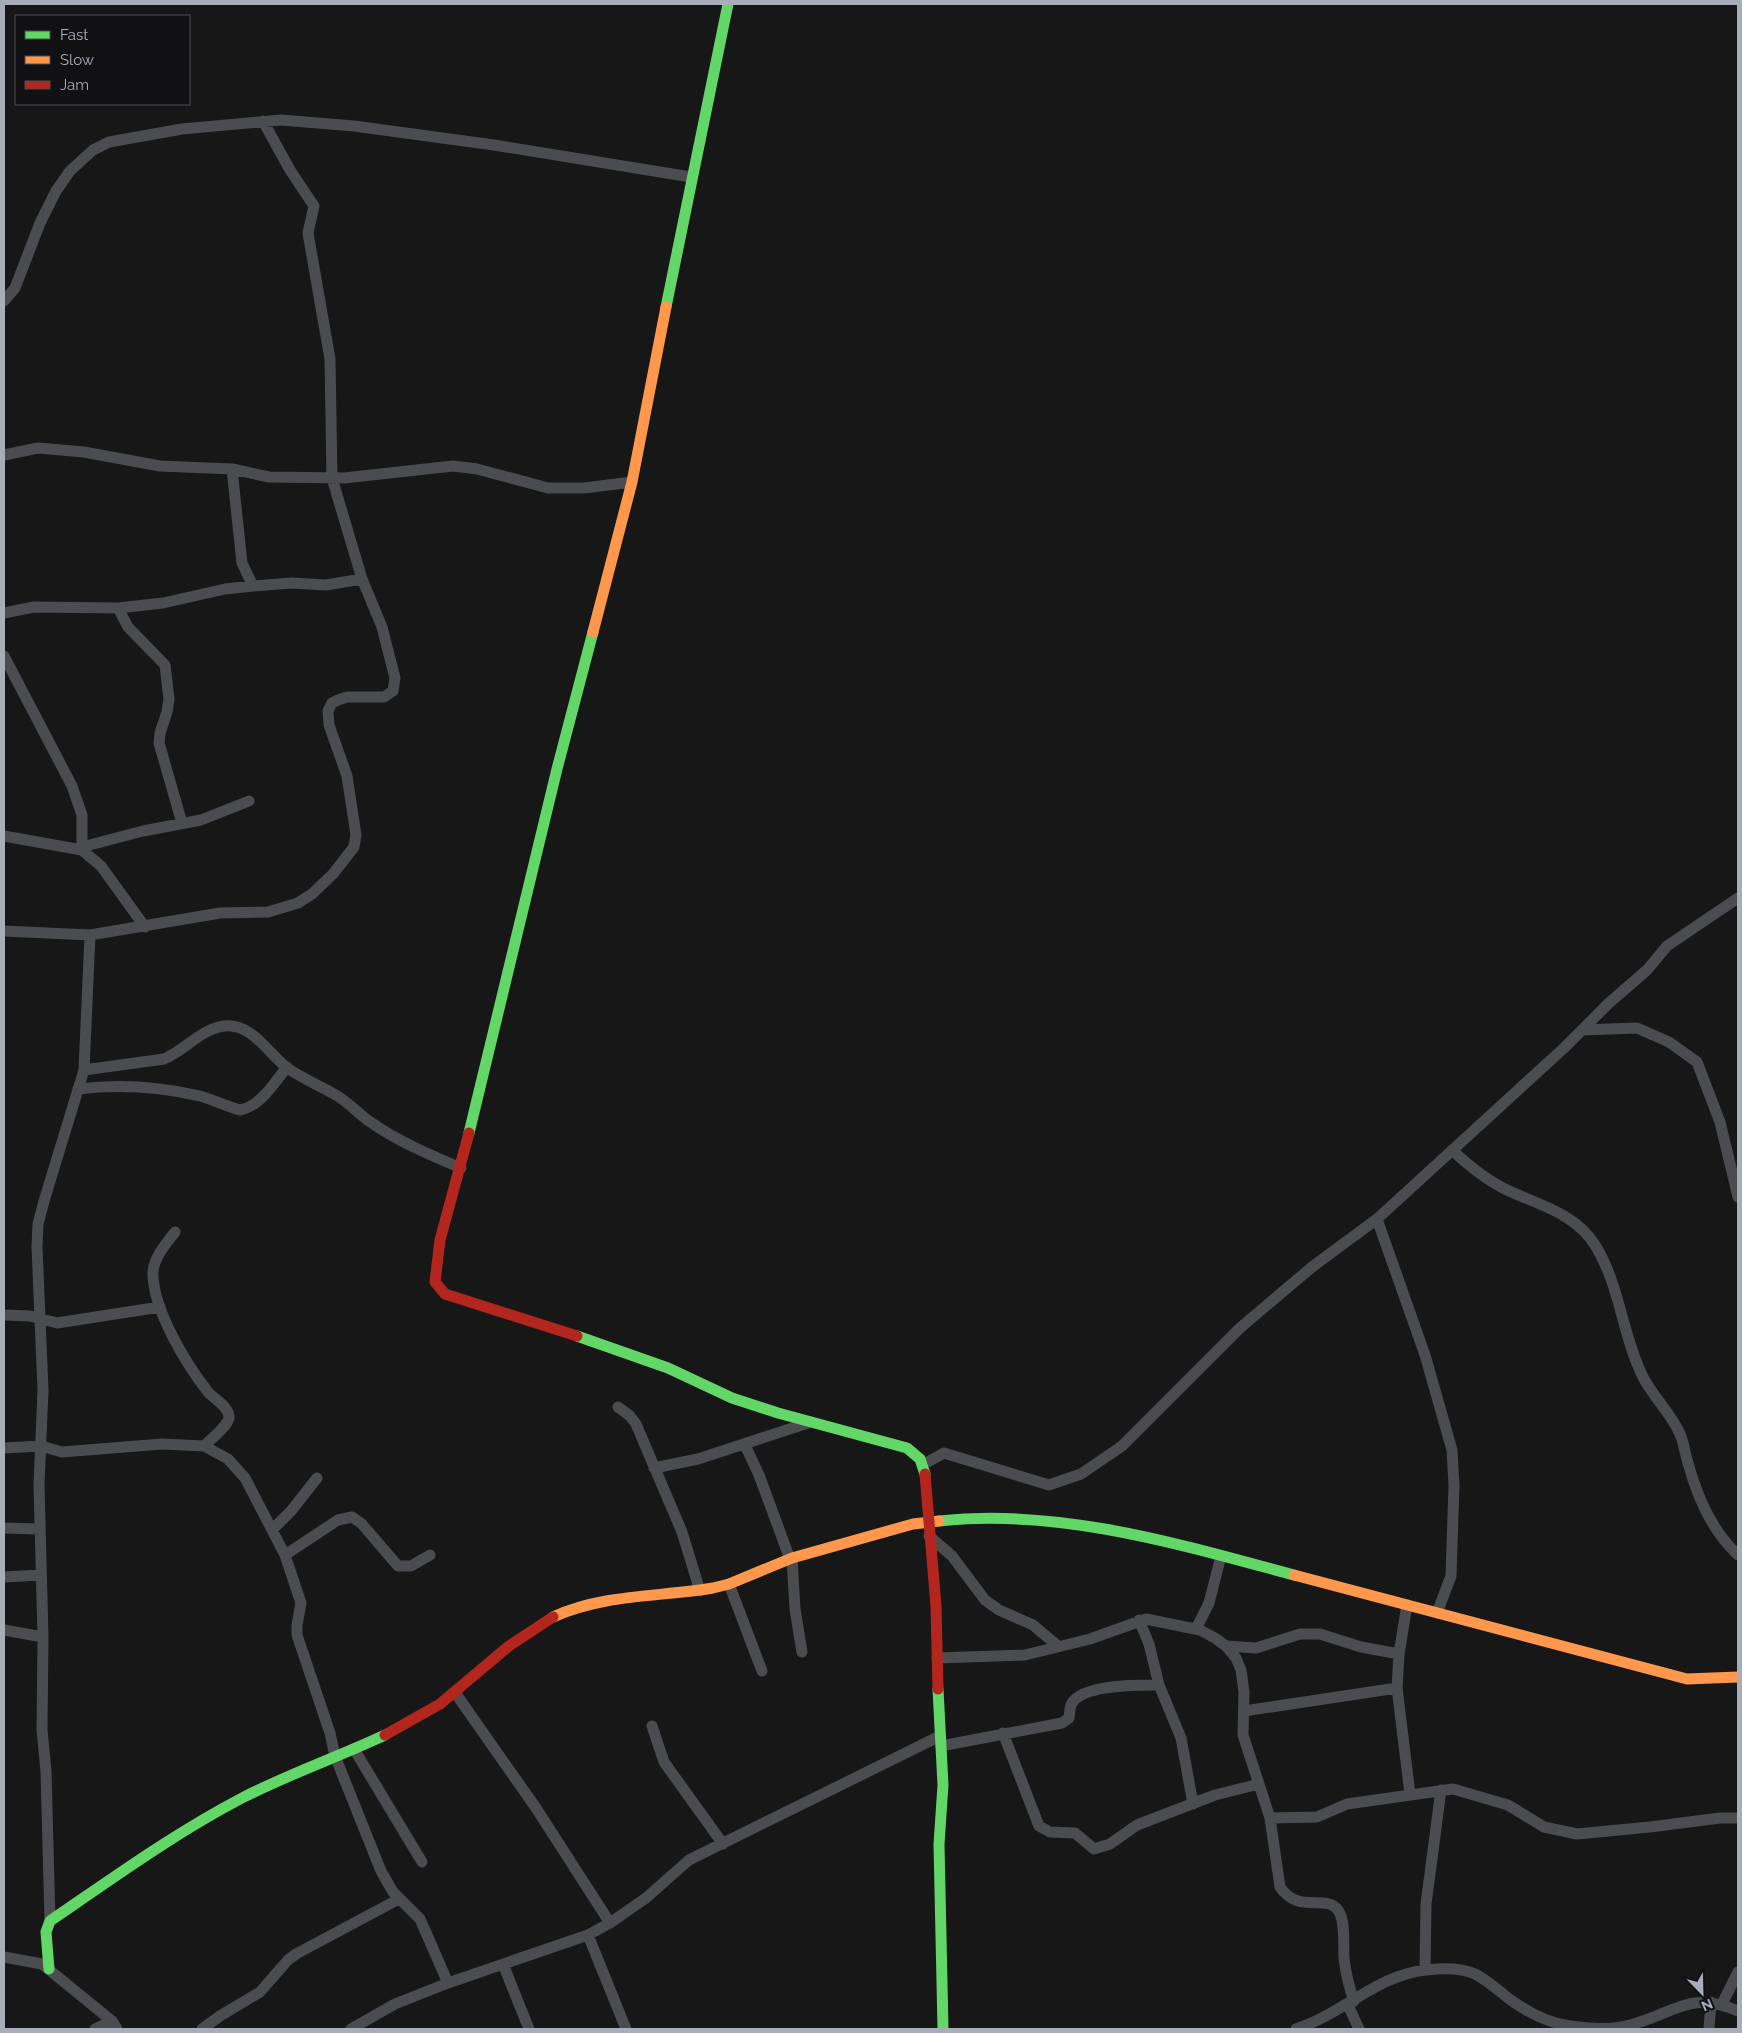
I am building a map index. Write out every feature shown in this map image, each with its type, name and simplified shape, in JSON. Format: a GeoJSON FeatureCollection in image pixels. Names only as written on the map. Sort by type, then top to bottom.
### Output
{"type":"FeatureCollection","features":[{"type":"Feature","properties":{"kind":"street"},"geometry":{"type":"LineString","coordinates":[[728,4],[690,177],[632,482],[554,778],[461,1168],[440,1240],[434,1271],[435,1282],[445,1294],[601,1343],[668,1368],[718,1392],[811,1422],[907,1448],[918,1455],[924,1464],[936,1606],[943,1786],[939,1844],[943,2029]]}},
{"type":"Feature","properties":{"kind":"street"},"geometry":{"type":"LineString","coordinates":[[4,301],[15,288],[40,223],[70,170],[93,150],[109,142],[182,129],[281,120],[354,126],[494,145],[690,177]]}},
{"type":"Feature","properties":{"kind":"street"},"geometry":{"type":"LineString","coordinates":[[4,931],[90,935],[220,913],[268,912],[287,908],[312,894],[333,874],[354,847],[356,835],[346,776],[329,725],[328,711],[332,703],[347,697],[384,697],[393,691],[395,678],[382,627],[362,579],[332,478],[330,359],[308,233],[314,206],[290,170],[263,121]]}},
{"type":"Feature","properties":{"kind":"street"},"geometry":{"type":"LineString","coordinates":[[4,455],[38,448],[84,452],[160,466],[232,469],[269,477],[332,478],[454,466],[477,469],[548,488],[584,488],[632,482]]}},
{"type":"Feature","properties":{"kind":"street"},"geometry":{"type":"LineString","coordinates":[[232,469],[242,563],[253,586]]}},
{"type":"Feature","properties":{"kind":"street"},"geometry":{"type":"LineString","coordinates":[[4,613],[34,607],[118,608],[164,603],[224,589],[291,583],[326,585],[362,579]]}},
{"type":"Feature","properties":{"kind":"street"},"geometry":{"type":"LineString","coordinates":[[118,608],[128,627],[165,665],[169,699],[159,743],[182,823]]}},
{"type":"Feature","properties":{"kind":"street"},"geometry":{"type":"LineString","coordinates":[[4,656],[72,786],[82,816],[82,849],[101,866],[145,927]]}},
{"type":"Feature","properties":{"kind":"street"},"geometry":{"type":"LineString","coordinates":[[4,836],[82,849],[214,816],[249,801]]}},
{"type":"Feature","properties":{"kind":"street"},"geometry":{"type":"LineString","coordinates":[[924,1464],[944,1453],[1049,1485],[1081,1474],[1122,1446],[1240,1328],[1312,1267],[1377,1218],[1647,970],[1668,946],[1738,898]]}},
{"type":"Feature","properties":{"kind":"street"},"geometry":{"type":"LineString","coordinates":[[49,1969],[46,1932],[50,1921],[46,1771],[42,1730],[43,1637],[40,1529],[43,1390],[39,1320],[38,1224],[84,1070],[90,935]]}},
{"type":"Feature","properties":{"kind":"street"},"geometry":{"type":"LineString","coordinates":[[84,1070],[164,1059],[175,1054],[202,1034],[226,1026],[244,1030],[255,1036],[287,1067],[341,1098],[370,1122],[425,1152],[461,1168]]}},
{"type":"Feature","properties":{"kind":"street"},"geometry":{"type":"LineString","coordinates":[[1582,1030],[1637,1028],[1669,1042],[1697,1062],[1720,1122],[1738,1196]]}},
{"type":"Feature","properties":{"kind":"street"},"geometry":{"type":"LineString","coordinates":[[78,1089],[127,1086],[202,1096],[240,1110],[260,1100],[287,1067]]}},
{"type":"Feature","properties":{"kind":"street"},"geometry":{"type":"LineString","coordinates":[[1452,1150],[1483,1177],[1506,1190],[1562,1214],[1582,1229],[1594,1244],[1609,1276],[1642,1376],[1680,1433],[1695,1485],[1706,1510],[1718,1531],[1738,1555]]}},
{"type":"Feature","properties":{"kind":"street"},"geometry":{"type":"LineString","coordinates":[[1377,1218],[1425,1355],[1452,1450],[1454,1485],[1451,1576],[1437,1613]]}},
{"type":"Feature","properties":{"kind":"street"},"geometry":{"type":"LineString","coordinates":[[175,1232],[155,1262],[153,1272],[160,1307],[199,1378],[208,1392],[224,1407],[228,1414],[228,1420],[204,1446]]}},
{"type":"Feature","properties":{"kind":"street"},"geometry":{"type":"LineString","coordinates":[[4,1315],[25,1316],[57,1323],[160,1307]]}},
{"type":"Feature","properties":{"kind":"street"},"geometry":{"type":"LineString","coordinates":[[618,1407],[634,1421],[682,1532],[700,1591]]}},
{"type":"Feature","properties":{"kind":"street"},"geometry":{"type":"LineString","coordinates":[[654,1468],[698,1459],[811,1422]]}},
{"type":"Feature","properties":{"kind":"street"},"geometry":{"type":"LineString","coordinates":[[4,1448],[41,1446],[62,1452],[162,1444],[204,1446],[228,1458],[237,1468],[273,1530],[285,1555],[301,1603],[297,1635],[330,1733],[335,1756],[381,1871],[399,1899],[420,1919],[448,1982]]}},
{"type":"Feature","properties":{"kind":"street"},"geometry":{"type":"LineString","coordinates":[[745,1445],[791,1558],[795,1609],[802,1652]]}},
{"type":"Feature","properties":{"kind":"street"},"geometry":{"type":"LineString","coordinates":[[273,1530],[317,1478]]}},
{"type":"Feature","properties":{"kind":"street"},"geometry":{"type":"LineString","coordinates":[[285,1555],[338,1520],[352,1517],[361,1523],[398,1566],[411,1566],[430,1556]]}},
{"type":"Feature","properties":{"kind":"street"},"geometry":{"type":"LineString","coordinates":[[50,1921],[160,1844],[199,1821],[243,1798],[354,1749],[421,1716],[456,1694],[518,1636],[539,1623],[567,1611],[615,1599],[700,1591],[729,1584],[791,1558],[902,1526],[928,1521],[968,1518],[1070,1524],[1176,1543],[1221,1556],[1292,1572],[1407,1605],[1667,1674],[1687,1678],[1738,1677]]}},
{"type":"Feature","properties":{"kind":"street"},"geometry":{"type":"LineString","coordinates":[[4,1528],[40,1529]]}},
{"type":"Feature","properties":{"kind":"street"},"geometry":{"type":"LineString","coordinates":[[929,1536],[952,1556],[985,1600],[999,1610],[1033,1625],[1058,1646]]}},
{"type":"Feature","properties":{"kind":"street"},"geometry":{"type":"LineString","coordinates":[[1196,1629],[1208,1603],[1221,1556]]}},
{"type":"Feature","properties":{"kind":"street"},"geometry":{"type":"LineString","coordinates":[[4,1577],[41,1575]]}},
{"type":"Feature","properties":{"kind":"street"},"geometry":{"type":"LineString","coordinates":[[729,1584],[762,1671]]}},
{"type":"Feature","properties":{"kind":"street"},"geometry":{"type":"LineString","coordinates":[[1407,1605],[1399,1654],[1397,1688],[1410,1794]]}},
{"type":"Feature","properties":{"kind":"street"},"geometry":{"type":"LineString","coordinates":[[937,1658],[1008,1657],[1040,1652],[1090,1639],[1139,1620],[1159,1621],[1196,1629],[1226,1646],[1236,1658],[1241,1670],[1244,1711],[1243,1735],[1270,1818],[1280,1887],[1286,1896],[1294,1901],[1320,1903],[1334,1907],[1340,1915],[1351,2003],[1359,2029]]}},
{"type":"Feature","properties":{"kind":"street"},"geometry":{"type":"LineString","coordinates":[[1139,1620],[1149,1644],[1159,1685],[1181,1738],[1193,1804]]}},
{"type":"Feature","properties":{"kind":"street"},"geometry":{"type":"LineString","coordinates":[[4,1630],[43,1637]]}},
{"type":"Feature","properties":{"kind":"street"},"geometry":{"type":"LineString","coordinates":[[1226,1646],[1256,1648],[1300,1634],[1320,1634],[1360,1646],[1399,1654]]}},
{"type":"Feature","properties":{"kind":"street"},"geometry":{"type":"LineString","coordinates":[[352,2029],[395,2004],[448,1982],[588,1934],[610,1923],[646,1898],[690,1860],[941,1741],[1004,1733],[1066,1722],[1069,1718],[1073,1701],[1080,1695],[1119,1686],[1159,1685]]}},
{"type":"Feature","properties":{"kind":"street"},"geometry":{"type":"LineString","coordinates":[[1244,1711],[1397,1688]]}},
{"type":"Feature","properties":{"kind":"street"},"geometry":{"type":"LineString","coordinates":[[456,1694],[536,1808],[610,1923]]}},
{"type":"Feature","properties":{"kind":"street"},"geometry":{"type":"LineString","coordinates":[[652,1726],[664,1762],[723,1844]]}},
{"type":"Feature","properties":{"kind":"street"},"geometry":{"type":"LineString","coordinates":[[1004,1733],[1039,1826],[1050,1832],[1076,1833],[1094,1849],[1110,1844],[1137,1825],[1215,1795],[1259,1784]]}},
{"type":"Feature","properties":{"kind":"street"},"geometry":{"type":"LineString","coordinates":[[354,1749],[422,1862]]}},
{"type":"Feature","properties":{"kind":"street"},"geometry":{"type":"LineString","coordinates":[[1270,1818],[1317,1818],[1347,1804],[1453,1789],[1508,1805],[1544,1827],[1577,1834],[1650,1827],[1712,1818],[1738,1818]]}},
{"type":"Feature","properties":{"kind":"street"},"geometry":{"type":"LineString","coordinates":[[1424,1970],[1426,1904],[1441,1790]]}},
{"type":"Feature","properties":{"kind":"street"},"geometry":{"type":"LineString","coordinates":[[202,2029],[260,1992],[296,1954],[399,1899]]}},
{"type":"Feature","properties":{"kind":"street"},"geometry":{"type":"LineString","coordinates":[[588,1934],[626,2029]]}},
{"type":"Feature","properties":{"kind":"street"},"geometry":{"type":"LineString","coordinates":[[4,1957],[42,1964],[115,2025]]}},
{"type":"Feature","properties":{"kind":"street"},"geometry":{"type":"LineString","coordinates":[[503,1964],[529,2029]]}},
{"type":"Feature","properties":{"kind":"street"},"geometry":{"type":"LineString","coordinates":[[1296,2029],[1327,2017],[1386,1980],[1401,1974],[1424,1970],[1460,1970],[1474,1974],[1546,2025],[1615,2028],[1630,2025],[1686,2004],[1717,2003],[1738,2011]]}},
{"type":"Feature","properties":{"kind":"street"},"geometry":{"type":"LineString","coordinates":[[1709,2029],[1717,2003],[1738,1972]]}},
{"type":"Feature","properties":{"kind":"street"},"geometry":{"type":"LineString","coordinates":[[95,2029],[115,2025]]}},
{"type":"Feature","properties":{"kind":"traffic: fast"},"geometry":{"type":"LineString","coordinates":[[666,307],[728,4]]}},
{"type":"Feature","properties":{"kind":"traffic: fast"},"geometry":{"type":"LineString","coordinates":[[469,1133],[557,769],[593,632]]}},
{"type":"Feature","properties":{"kind":"traffic: fast"},"geometry":{"type":"LineString","coordinates":[[577,1336],[668,1368],[732,1398],[778,1413],[907,1448],[920,1459],[925,1474]]}},
{"type":"Feature","properties":{"kind":"traffic: fast"},"geometry":{"type":"LineString","coordinates":[[939,1521],[984,1518],[1074,1524],[1163,1541],[1294,1575]]}},
{"type":"Feature","properties":{"kind":"traffic: fast"},"geometry":{"type":"LineString","coordinates":[[938,1689],[943,1785],[939,1844],[943,2029]]}},
{"type":"Feature","properties":{"kind":"traffic: fast"},"geometry":{"type":"LineString","coordinates":[[49,1969],[46,1932],[50,1921],[144,1856],[242,1798],[385,1735]]}},
{"type":"Feature","properties":{"kind":"traffic: slow"},"geometry":{"type":"LineString","coordinates":[[593,632],[632,482],[666,307]]}},
{"type":"Feature","properties":{"kind":"traffic: slow"},"geometry":{"type":"LineString","coordinates":[[553,1617],[592,1604],[611,1600],[713,1588],[729,1584],[792,1558],[913,1524],[939,1521]]}},
{"type":"Feature","properties":{"kind":"traffic: slow"},"geometry":{"type":"LineString","coordinates":[[1294,1575],[1687,1679],[1738,1677]]}},
{"type":"Feature","properties":{"kind":"traffic: jam"},"geometry":{"type":"LineString","coordinates":[[469,1133],[440,1240],[435,1282],[445,1294],[577,1336]]}},
{"type":"Feature","properties":{"kind":"traffic: jam"},"geometry":{"type":"LineString","coordinates":[[925,1474],[936,1606],[938,1689]]}},
{"type":"Feature","properties":{"kind":"traffic: jam"},"geometry":{"type":"LineString","coordinates":[[385,1735],[440,1704],[509,1646],[553,1617]]}}]}
